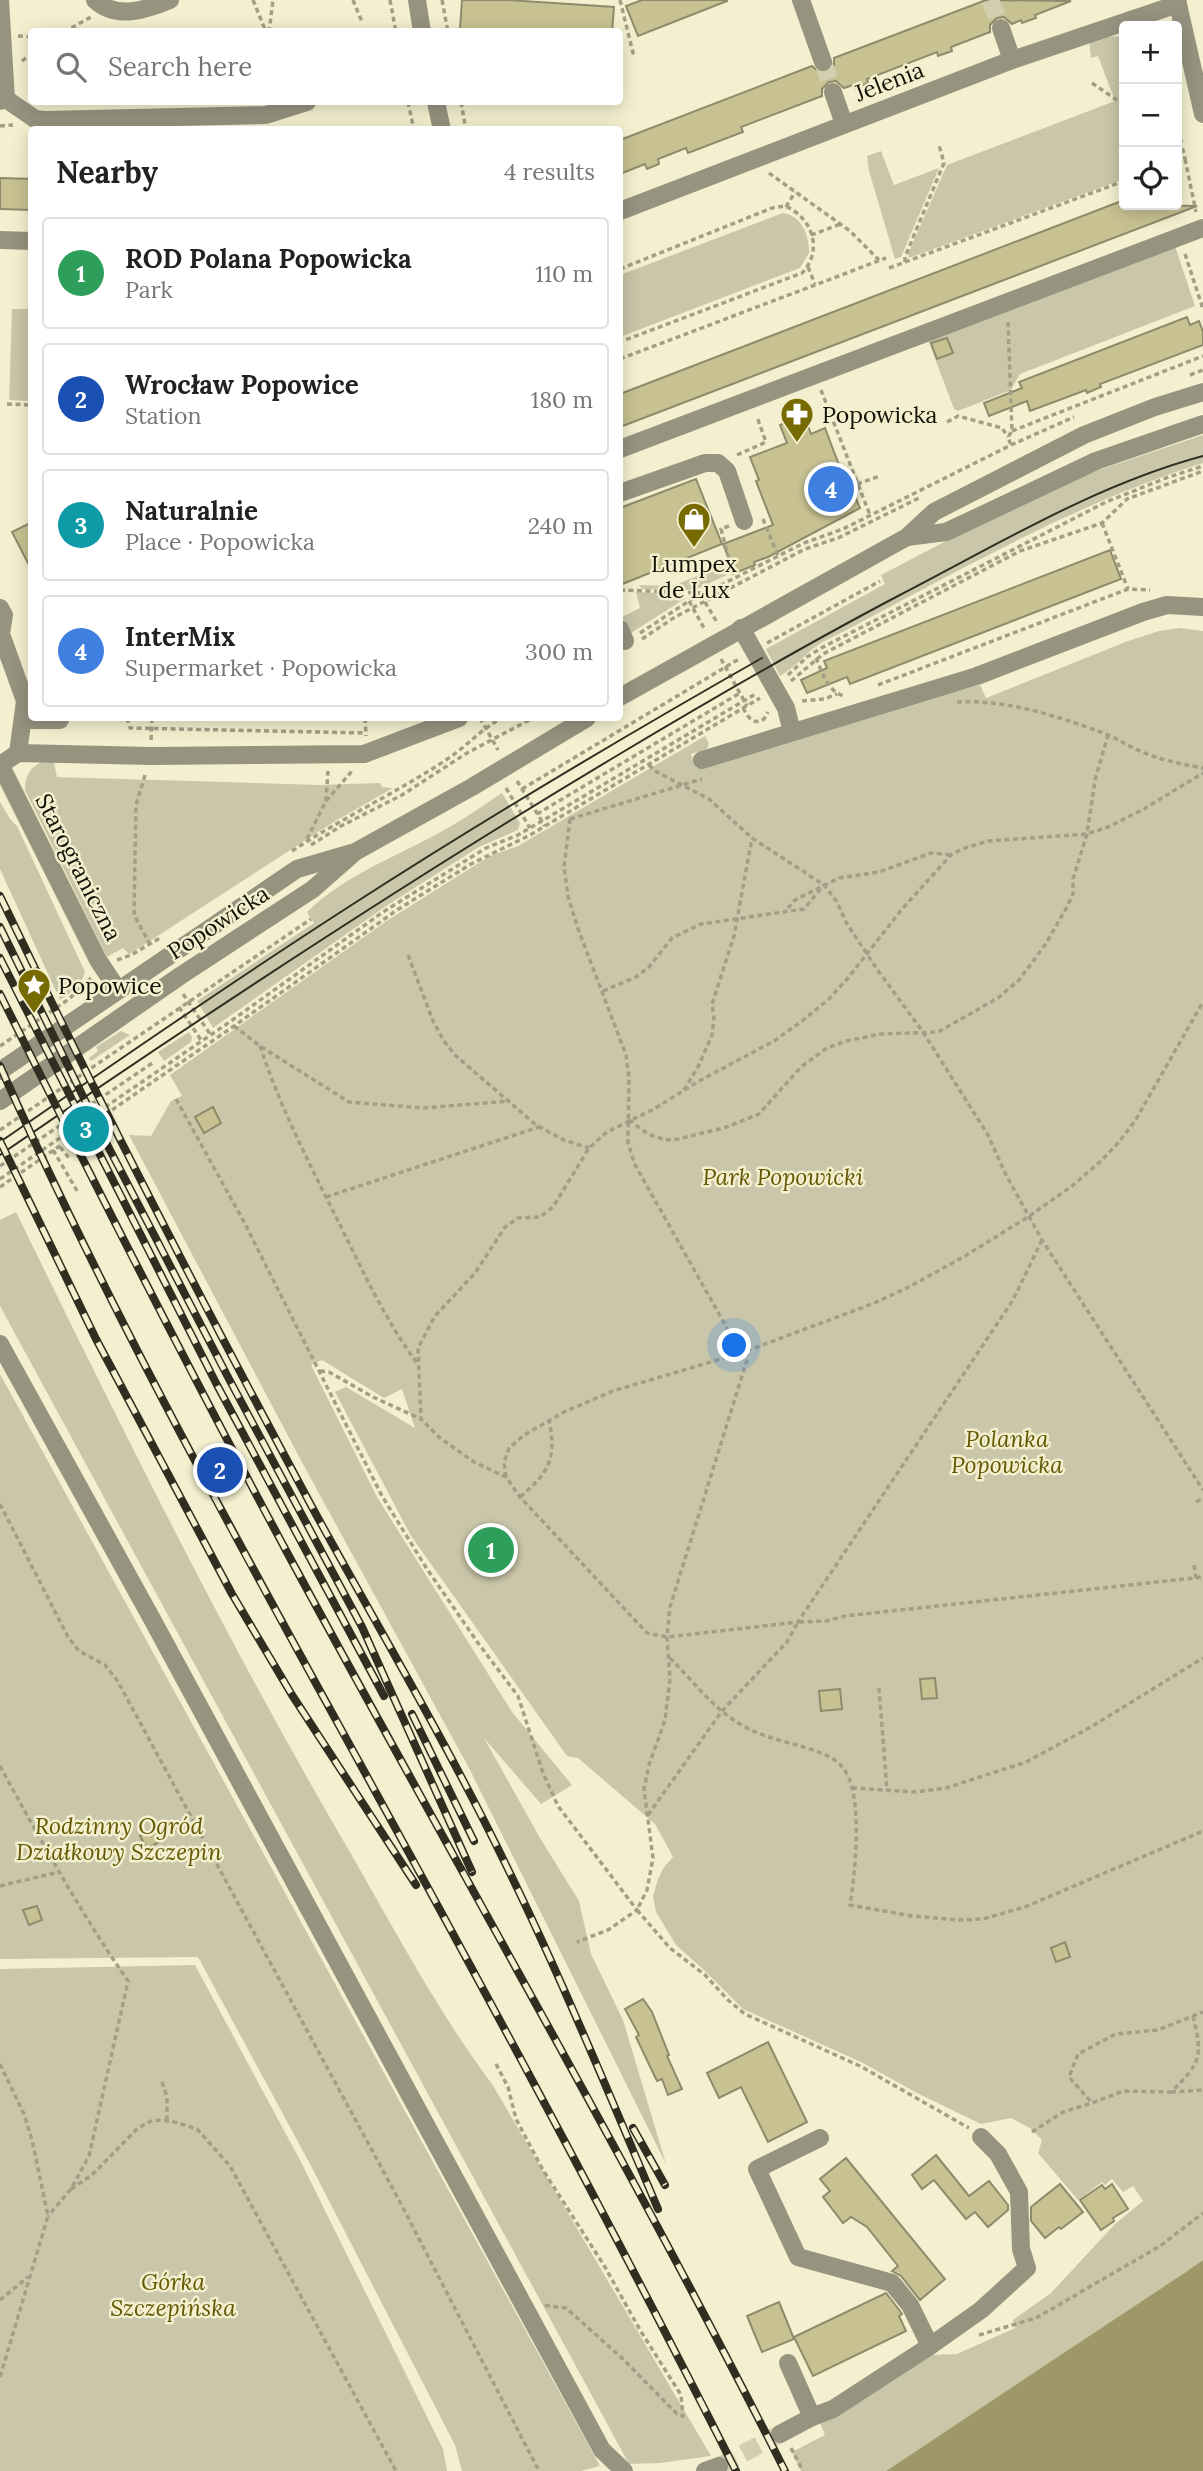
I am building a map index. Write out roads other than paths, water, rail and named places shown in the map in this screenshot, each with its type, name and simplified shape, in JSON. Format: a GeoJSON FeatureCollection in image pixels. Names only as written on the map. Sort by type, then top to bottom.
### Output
{"type":"FeatureCollection","features":[{"type":"Feature","properties":{"kind":"street"},"geometry":{"type":"LineString","coordinates":[[0,0],[3,100],[35,119],[266,122],[301,105]]}},
{"type":"Feature","properties":{"kind":"street"},"geometry":{"type":"LineString","coordinates":[[99,4],[127,13],[170,0]]}},
{"type":"Feature","properties":{"kind":"street"},"geometry":{"type":"LineString","coordinates":[[417,0],[421,28]]}},
{"type":"Feature","properties":{"kind":"street"},"geometry":{"type":"LineString","coordinates":[[801,0],[823,62]]}},
{"type":"Feature","properties":{"kind":"street"},"geometry":{"type":"LineString","coordinates":[[1177,2],[1203,114]]}},
{"type":"Feature","properties":{"kind":"street","name":"Jelenia"},"geometry":{"type":"LineString","coordinates":[[623,210],[1012,60],[1177,2]]}},
{"type":"Feature","properties":{"kind":"street"},"geometry":{"type":"LineString","coordinates":[[1001,28],[1012,60]]}},
{"type":"Feature","properties":{"kind":"street"},"geometry":{"type":"LineString","coordinates":[[833,92],[845,124]]}},
{"type":"Feature","properties":{"kind":"street"},"geometry":{"type":"LineString","coordinates":[[437,105],[441,126]]}},
{"type":"Feature","properties":{"kind":"street"},"geometry":{"type":"LineString","coordinates":[[623,448],[1180,236],[1200,222]]}},
{"type":"Feature","properties":{"kind":"street"},"geometry":{"type":"LineString","coordinates":[[0,240],[28,241]]}},
{"type":"Feature","properties":{"kind":"street"},"geometry":{"type":"LineString","coordinates":[[623,693],[907,537],[934,512],[1084,435],[1155,407],[1198,386]]}},
{"type":"Feature","properties":{"kind":"street"},"geometry":{"type":"LineString","coordinates":[[907,537],[946,532],[1038,486],[1096,461],[1203,424]]}},
{"type":"Feature","properties":{"kind":"street"},"geometry":{"type":"LineString","coordinates":[[623,492],[705,463],[718,463],[727,471],[744,520]]}},
{"type":"Feature","properties":{"kind":"street"},"geometry":{"type":"LineString","coordinates":[[702,760],[977,676],[1143,612],[1167,605],[1203,607]]}},
{"type":"Feature","properties":{"kind":"street"},"geometry":{"type":"LineString","coordinates":[[0,607],[4,615],[1,634],[25,701],[18,753]]}},
{"type":"Feature","properties":{"kind":"street"},"geometry":{"type":"LineString","coordinates":[[741,628],[776,687],[786,708],[792,732]]}},
{"type":"Feature","properties":{"kind":"street"},"geometry":{"type":"LineString","coordinates":[[0,765],[18,753],[151,756],[364,754],[451,721]]}},
{"type":"Feature","properties":{"kind":"street","name":"Popowicka"},"geometry":{"type":"LineString","coordinates":[[0,1101],[180,976],[313,889],[355,852],[472,787],[582,721]]}},
{"type":"Feature","properties":{"kind":"street","name":"Starograniczna"},"geometry":{"type":"LineString","coordinates":[[0,765],[104,969],[118,990]]}},
{"type":"Feature","properties":{"kind":"street","name":"Popowicka"},"geometry":{"type":"LineString","coordinates":[[0,1072],[297,869],[355,852]]}},
{"type":"Feature","properties":{"kind":"street"},"geometry":{"type":"LineString","coordinates":[[0,1344],[152,1619],[601,2450],[624,2471]]}},
{"type":"Feature","properties":{"kind":"street"},"geometry":{"type":"LineString","coordinates":[[780,2434],[833,2409],[956,2329],[1027,2268],[1021,2249],[1019,2192],[998,2154],[981,2137]]}},
{"type":"Feature","properties":{"kind":"street"},"geometry":{"type":"LineString","coordinates":[[820,2138],[757,2169],[798,2257],[892,2283],[910,2305],[930,2346]]}},
{"type":"Feature","properties":{"kind":"street"},"geometry":{"type":"LineString","coordinates":[[788,2363],[812,2417]]}},
{"type":"Feature","properties":{"kind":"tunnel"},"geometry":{"type":"LineString","coordinates":[[990,0],[1001,28]]}},
{"type":"Feature","properties":{"kind":"tunnel"},"geometry":{"type":"LineString","coordinates":[[823,62],[833,92]]}},
{"type":"Feature","properties":{"kind":"tunnel"},"geometry":{"type":"LineString","coordinates":[[719,2466],[780,2434]]}},
{"type":"Feature","properties":{"kind":"tram line"},"geometry":{"type":"LineString","coordinates":[[0,1155],[383,900],[722,694],[862,615],[1047,518],[1124,483],[1203,456]]}},
{"type":"Feature","properties":{"kind":"tram line"},"geometry":{"type":"LineString","coordinates":[[0,1142],[218,993],[401,874],[554,779],[762,658]]}},
{"type":"Feature","properties":{"kind":"railway"},"geometry":{"type":"LineString","coordinates":[[0,896],[114,1127],[232,1356],[483,1819],[565,1993],[658,2209]]}},
{"type":"Feature","properties":{"kind":"railway"},"geometry":{"type":"LineString","coordinates":[[0,927],[99,1129],[362,1627],[472,1872]]}},
{"type":"Feature","properties":{"kind":"railway"},"geometry":{"type":"LineString","coordinates":[[0,958],[217,1385],[384,1696]]}},
{"type":"Feature","properties":{"kind":"railway"},"geometry":{"type":"LineString","coordinates":[[0,994],[258,1498],[606,2131],[785,2471]]}},
{"type":"Feature","properties":{"kind":"railway"},"geometry":{"type":"LineString","coordinates":[[0,1066],[83,1243],[172,1416],[550,2114],[736,2471]]}},
{"type":"Feature","properties":{"kind":"railway"},"geometry":{"type":"LineString","coordinates":[[0,1141],[96,1339],[232,1594],[292,1695],[416,1885]]}},
{"type":"Feature","properties":{"kind":"railway"},"geometry":{"type":"LineString","coordinates":[[412,1714],[474,1841]]}},
{"type":"Feature","properties":{"kind":"railway"},"geometry":{"type":"LineString","coordinates":[[633,2128],[665,2185]]}},
{"type":"Feature","properties":{"kind":"place","name":"Popowicka"},"geometry":{"type":"Point","coordinates":[797,444]}},
{"type":"Feature","properties":{"kind":"place","name":"InterMix"},"geometry":{"type":"Point","coordinates":[831,489]}},
{"type":"Feature","properties":{"kind":"place","name":"Lumpex de Lux"},"geometry":{"type":"Point","coordinates":[694,549]}},
{"type":"Feature","properties":{"kind":"place","name":"Popowice"},"geometry":{"type":"Point","coordinates":[34,1015]}},
{"type":"Feature","properties":{"kind":"place","name":"Naturalnie"},"geometry":{"type":"Point","coordinates":[86,1129]}},
{"type":"Feature","properties":{"kind":"place","name":"Wrocław Popowice"},"geometry":{"type":"Point","coordinates":[220,1470]}},
{"type":"Feature","properties":{"kind":"place","name":"ROD Polana Popowicka"},"geometry":{"type":"Point","coordinates":[491,1550]}},
{"type":"Feature","properties":{"kind":"park label","name":"Park Popowicki"},"geometry":{"type":"Point","coordinates":[783,1176]}},
{"type":"Feature","properties":{"kind":"park label","name":"Polanka Popowicka"},"geometry":{"type":"Point","coordinates":[1007,1451]}},
{"type":"Feature","properties":{"kind":"park label","name":"Rodzinny Ogród Działkowy Szczepin"},"geometry":{"type":"Point","coordinates":[119,1838]}},
{"type":"Feature","properties":{"kind":"park label","name":"Górka Szczepińska"},"geometry":{"type":"Point","coordinates":[173,2294]}}]}
